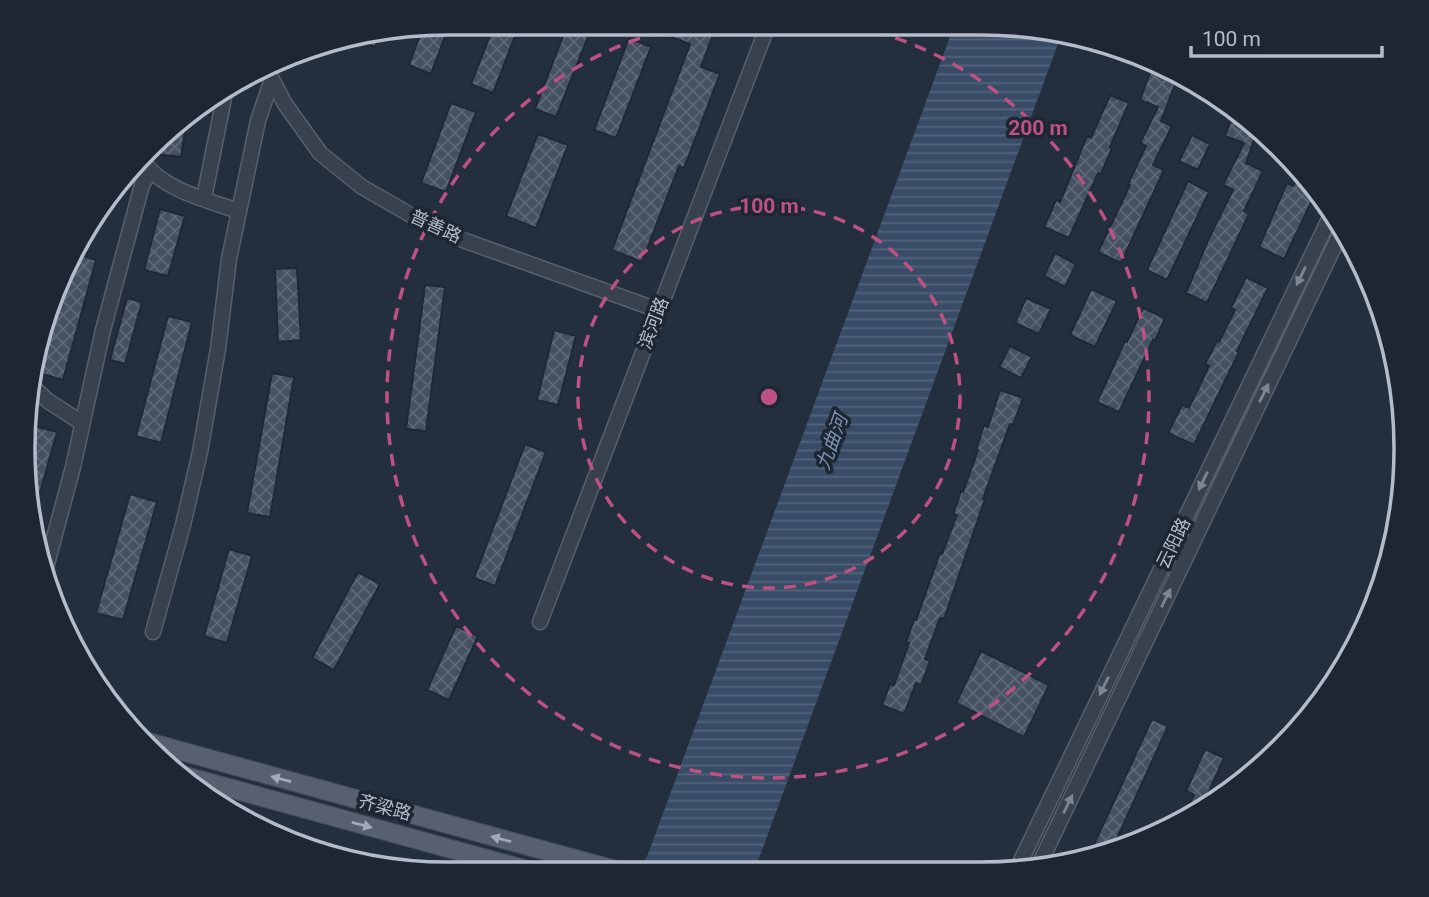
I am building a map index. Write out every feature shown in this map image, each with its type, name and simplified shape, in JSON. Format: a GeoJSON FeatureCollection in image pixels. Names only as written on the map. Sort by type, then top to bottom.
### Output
{"type":"FeatureCollection","features":[{"type":"Feature","properties":{"kind":"main road","name":"齐梁路"},"geometry":{"type":"LineString","coordinates":[[161,746],[586,862]]}},
{"type":"Feature","properties":{"kind":"main road","name":"齐梁路"},"geometry":{"type":"LineString","coordinates":[[202,781],[498,862]]}},
{"type":"Feature","properties":{"kind":"street","name":"滨河路"},"geometry":{"type":"LineString","coordinates":[[540,622],[764,35]]}},
{"type":"Feature","properties":{"kind":"street","name":"普善路"},"geometry":{"type":"LineString","coordinates":[[270,76],[285,104],[320,153],[362,187],[416,218],[463,240],[658,310]]}},
{"type":"Feature","properties":{"kind":"street"},"geometry":{"type":"LineString","coordinates":[[153,632],[200,452],[218,349],[229,259],[268,77]]}},
{"type":"Feature","properties":{"kind":"street"},"geometry":{"type":"LineString","coordinates":[[204,198],[223,102]]}},
{"type":"Feature","properties":{"kind":"street"},"geometry":{"type":"LineString","coordinates":[[49,556],[73,467],[106,317],[146,167]]}},
{"type":"Feature","properties":{"kind":"street"},"geometry":{"type":"LineString","coordinates":[[147,167],[162,181],[238,211]]}},
{"type":"Feature","properties":{"kind":"street","name":"云阳路"},"geometry":{"type":"LineString","coordinates":[[1022,859],[1327,223]]}},
{"type":"Feature","properties":{"kind":"street","name":"云阳路"},"geometry":{"type":"LineString","coordinates":[[1043,857],[1340,245]]}},
{"type":"Feature","properties":{"kind":"street"},"geometry":{"type":"LineString","coordinates":[[39,393],[82,423]]}},
{"type":"Feature","properties":{"kind":"water","name":"九曲河"},"geometry":{"type":"Polygon","coordinates":[[[951,35],[1008,36],[1058,43],[758,862],[644,862],[951,35]]]}},
{"type":"Feature","properties":{"kind":"building"},"geometry":{"type":"Polygon","coordinates":[[[445,35],[431,74],[409,65],[420,36],[445,35]]]}},
{"type":"Feature","properties":{"kind":"building"},"geometry":{"type":"Polygon","coordinates":[[[490,35],[515,35],[493,93],[471,84],[490,35]]]}},
{"type":"Feature","properties":{"kind":"building"},"geometry":{"type":"Polygon","coordinates":[[[563,35],[589,35],[556,117],[535,109],[563,35]]]}},
{"type":"Feature","properties":{"kind":"building"},"geometry":{"type":"Polygon","coordinates":[[[713,35],[701,67],[720,74],[684,168],[679,166],[642,262],[612,250],[690,44],[671,37],[713,35]]]}},
{"type":"Feature","properties":{"kind":"building"},"geometry":{"type":"Polygon","coordinates":[[[629,38],[651,47],[616,138],[594,130],[629,38]]]}},
{"type":"Feature","properties":{"kind":"building"},"geometry":{"type":"Polygon","coordinates":[[[1150,72],[1175,84],[1161,121],[1172,126],[1153,165],[1164,170],[1121,263],[1098,252],[1130,185],[1128,184],[1146,146],[1140,143],[1158,107],[1140,100],[1150,72]]]}},
{"type":"Feature","properties":{"kind":"building"},"geometry":{"type":"Polygon","coordinates":[[[1110,95],[1129,103],[1101,174],[1098,173],[1069,238],[1044,227],[1056,200],[1060,202],[1087,136],[1091,138],[1110,95]]]}},
{"type":"Feature","properties":{"kind":"building"},"geometry":{"type":"Polygon","coordinates":[[[451,103],[476,112],[446,192],[421,183],[451,103]]]}},
{"type":"Feature","properties":{"kind":"building"},"geometry":{"type":"Polygon","coordinates":[[[1231,120],[1254,139],[1246,163],[1263,171],[1244,211],[1249,214],[1207,303],[1186,293],[1233,190],[1223,185],[1244,143],[1225,136],[1231,120]]]}},
{"type":"Feature","properties":{"kind":"building"},"geometry":{"type":"Polygon","coordinates":[[[185,130],[181,157],[158,154],[185,130]]]}},
{"type":"Feature","properties":{"kind":"building"},"geometry":{"type":"Polygon","coordinates":[[[538,134],[568,145],[536,228],[506,216],[538,134]]]}},
{"type":"Feature","properties":{"kind":"building"},"geometry":{"type":"Polygon","coordinates":[[[1192,135],[1210,144],[1198,170],[1179,161],[1192,135]]]}},
{"type":"Feature","properties":{"kind":"building"},"geometry":{"type":"Polygon","coordinates":[[[1188,181],[1209,192],[1167,280],[1147,270],[1188,181]]]}},
{"type":"Feature","properties":{"kind":"building"},"geometry":{"type":"Polygon","coordinates":[[[1296,181],[1312,201],[1284,259],[1259,247],[1287,183],[1293,186],[1296,181]]]}},
{"type":"Feature","properties":{"kind":"building"},"geometry":{"type":"Polygon","coordinates":[[[160,209],[185,216],[168,276],[144,270],[160,209]]]}},
{"type":"Feature","properties":{"kind":"building"},"geometry":{"type":"Polygon","coordinates":[[[1055,253],[1076,264],[1065,287],[1044,276],[1055,253]]]}},
{"type":"Feature","properties":{"kind":"building"},"geometry":{"type":"Polygon","coordinates":[[[83,256],[96,260],[63,380],[42,374],[43,368],[66,290],[83,256]]]}},
{"type":"Feature","properties":{"kind":"building"},"geometry":{"type":"Polygon","coordinates":[[[297,268],[301,340],[278,342],[275,269],[297,268]]]}},
{"type":"Feature","properties":{"kind":"building"},"geometry":{"type":"Polygon","coordinates":[[[1246,277],[1268,288],[1194,445],[1168,433],[1182,405],[1189,408],[1209,366],[1205,364],[1235,310],[1231,308],[1246,277]]]}},
{"type":"Feature","properties":{"kind":"building"},"geometry":{"type":"Polygon","coordinates":[[[425,285],[445,287],[426,431],[406,429],[425,285]]]}},
{"type":"Feature","properties":{"kind":"building"},"geometry":{"type":"Polygon","coordinates":[[[1091,289],[1117,301],[1095,347],[1070,335],[1091,289]]]}},
{"type":"Feature","properties":{"kind":"building"},"geometry":{"type":"Polygon","coordinates":[[[127,298],[142,302],[125,364],[110,360],[127,298]]]}},
{"type":"Feature","properties":{"kind":"building"},"geometry":{"type":"Polygon","coordinates":[[[1026,298],[1051,309],[1039,334],[1015,323],[1026,298]]]}},
{"type":"Feature","properties":{"kind":"building"},"geometry":{"type":"Polygon","coordinates":[[[1143,308],[1165,318],[1119,412],[1097,402],[1143,308]]]}},
{"type":"Feature","properties":{"kind":"building"},"geometry":{"type":"Polygon","coordinates":[[[168,316],[192,322],[161,443],[136,436],[168,316]]]}},
{"type":"Feature","properties":{"kind":"building"},"geometry":{"type":"Polygon","coordinates":[[[554,330],[576,336],[558,405],[537,400],[554,330]]]}},
{"type":"Feature","properties":{"kind":"building"},"geometry":{"type":"Polygon","coordinates":[[[1010,346],[1032,357],[1021,378],[999,367],[1010,346]]]}},
{"type":"Feature","properties":{"kind":"building"},"geometry":{"type":"Polygon","coordinates":[[[272,373],[294,377],[270,517],[247,513],[272,373]]]}},
{"type":"Feature","properties":{"kind":"building"},"geometry":{"type":"Polygon","coordinates":[[[1000,390],[1023,398],[1013,425],[1010,424],[983,499],[944,619],[940,618],[925,659],[930,661],[921,685],[916,683],[904,714],[882,705],[890,684],[894,685],[909,643],[906,642],[957,515],[953,514],[978,450],[984,425],[988,427],[1000,390]]]}},
{"type":"Feature","properties":{"kind":"building"},"geometry":{"type":"Polygon","coordinates":[[[36,426],[57,432],[39,498],[36,426]]]}},
{"type":"Feature","properties":{"kind":"building"},"geometry":{"type":"Polygon","coordinates":[[[525,444],[546,452],[495,586],[474,578],[525,444]]]}},
{"type":"Feature","properties":{"kind":"building"},"geometry":{"type":"Polygon","coordinates":[[[130,494],[157,502],[123,620],[96,613],[130,494]]]}},
{"type":"Feature","properties":{"kind":"building"},"geometry":{"type":"Polygon","coordinates":[[[229,549],[252,556],[227,643],[204,636],[229,549]]]}},
{"type":"Feature","properties":{"kind":"building"},"geometry":{"type":"Polygon","coordinates":[[[358,572],[380,584],[334,670],[312,658],[358,572]]]}},
{"type":"Feature","properties":{"kind":"building"},"geometry":{"type":"Polygon","coordinates":[[[456,626],[478,636],[449,700],[427,690],[456,626]]]}},
{"type":"Feature","properties":{"kind":"building"},"geometry":{"type":"Polygon","coordinates":[[[981,651],[1049,685],[1024,737],[956,703],[981,651]]]}},
{"type":"Feature","properties":{"kind":"building"},"geometry":{"type":"Polygon","coordinates":[[[1152,719],[1168,726],[1117,839],[1093,846],[1152,719]]]}},
{"type":"Feature","properties":{"kind":"building"},"geometry":{"type":"Polygon","coordinates":[[[1205,749],[1224,758],[1208,793],[1189,806],[1194,795],[1186,791],[1205,749]]]}}]}
